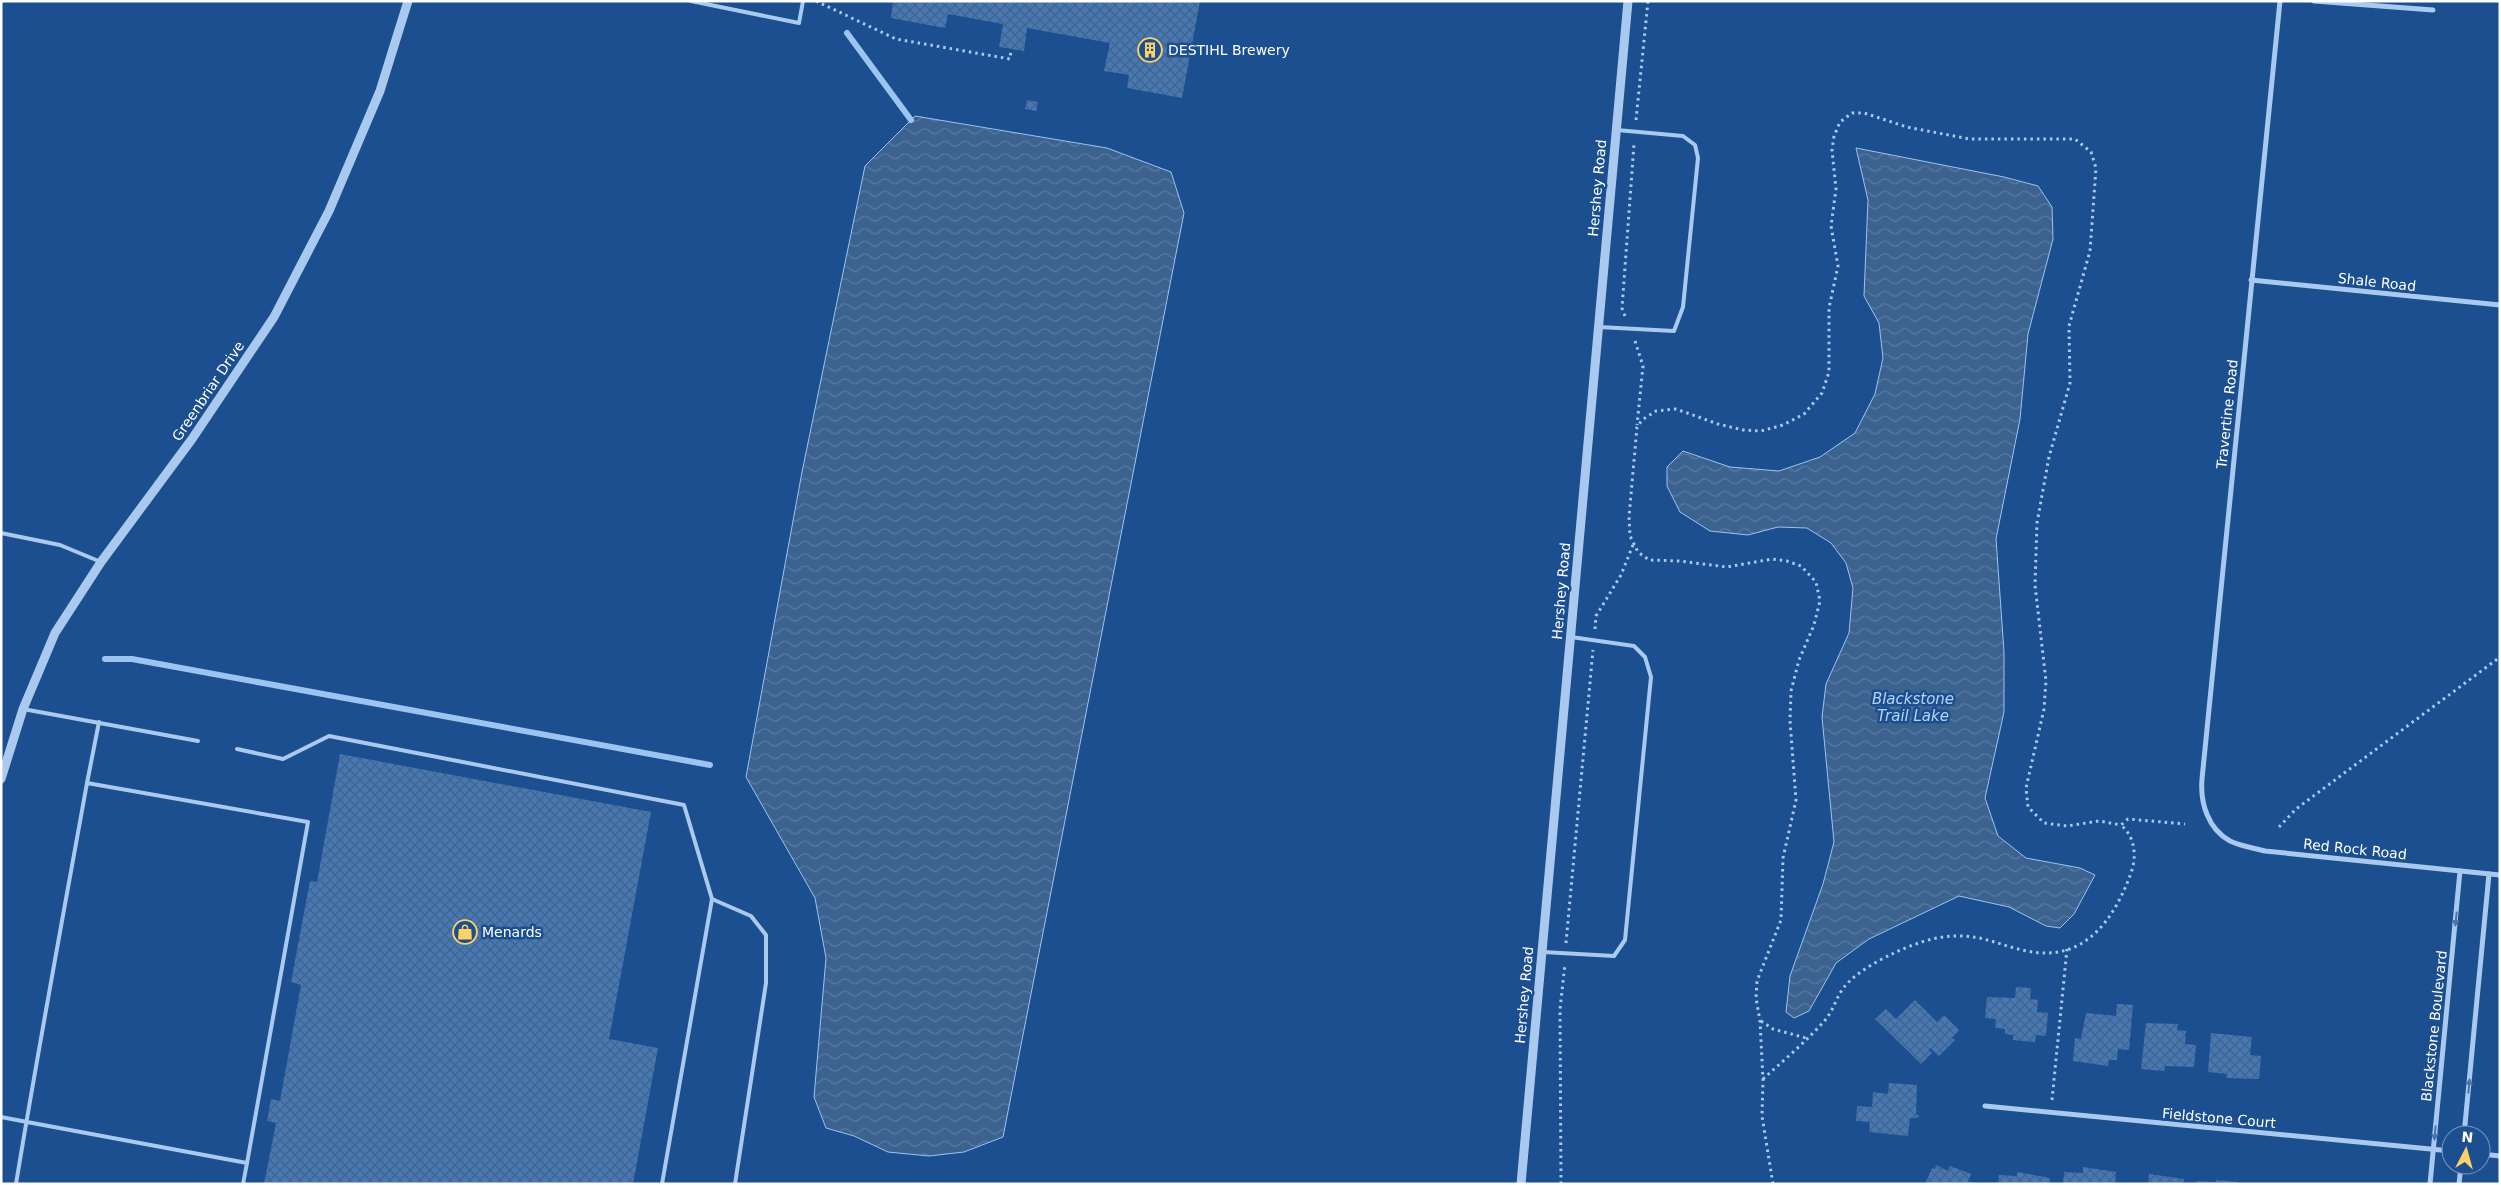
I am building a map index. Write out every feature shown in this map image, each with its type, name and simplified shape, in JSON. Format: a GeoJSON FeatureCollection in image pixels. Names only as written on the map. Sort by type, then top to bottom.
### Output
{"type":"FeatureCollection","features":[{"type":"Feature","properties":{"kind":"street","name":"Greenbriar Drive"},"geometry":{"type":"LineString","coordinates":[[1,779],[23,709],[56,633],[101,562],[192,439],[274,317],[329,211],[380,91],[408,1]]}},
{"type":"Feature","properties":{"kind":"street","name":"Hershey Road"},"geometry":{"type":"LineString","coordinates":[[1521,1184],[1628,1]]}},
{"type":"Feature","properties":{"kind":"street","name":"Travertine Road"},"geometry":{"type":"LineString","coordinates":[[2214,826],[2204,811],[2201,789],[2280,1]]}},
{"type":"Feature","properties":{"kind":"street"},"geometry":{"type":"LineString","coordinates":[[2314,1],[2433,10]]}},
{"type":"Feature","properties":{"kind":"street","name":"Shale Road"},"geometry":{"type":"LineString","coordinates":[[2251,280],[2500,305]]}},
{"type":"Feature","properties":{"kind":"street","name":"Red Rock Road"},"geometry":{"type":"LineString","coordinates":[[2214,826],[2230,841],[2265,851],[2500,875]]}},
{"type":"Feature","properties":{"kind":"street","name":"Blackstone Boulevard"},"geometry":{"type":"LineString","coordinates":[[2430,1184],[2460,871]]}},
{"type":"Feature","properties":{"kind":"street"},"geometry":{"type":"LineString","coordinates":[[2465,1125],[2489,874]]}},
{"type":"Feature","properties":{"kind":"street","name":"Fieldstone Court"},"geometry":{"type":"LineString","coordinates":[[1985,1106],[2441,1150]]}},
{"type":"Feature","properties":{"kind":"lane"},"geometry":{"type":"LineString","coordinates":[[691,1],[799,23],[803,1]]}},
{"type":"Feature","properties":{"kind":"lane"},"geometry":{"type":"LineString","coordinates":[[1599,327],[1674,330],[1679,322],[1683,307],[1698,158],[1695,145],[1683,136],[1616,130]]}},
{"type":"Feature","properties":{"kind":"lane"},"geometry":{"type":"LineString","coordinates":[[1,533],[60,545],[101,562]]}},
{"type":"Feature","properties":{"kind":"lane"},"geometry":{"type":"LineString","coordinates":[[1542,952],[1614,956],[1626,940],[1651,677],[1646,657],[1634,646],[1571,637]]}},
{"type":"Feature","properties":{"kind":"lane"},"geometry":{"type":"LineString","coordinates":[[23,709],[198,741]]}},
{"type":"Feature","properties":{"kind":"lane"},"geometry":{"type":"LineString","coordinates":[[16,1184],[99,722]]}},
{"type":"Feature","properties":{"kind":"lane"},"geometry":{"type":"LineString","coordinates":[[237,749],[283,759],[329,736],[684,805],[712,899],[662,1184]]}},
{"type":"Feature","properties":{"kind":"lane"},"geometry":{"type":"LineString","coordinates":[[87,783],[308,822],[243,1184]]}},
{"type":"Feature","properties":{"kind":"lane"},"geometry":{"type":"LineString","coordinates":[[712,899],[751,916],[766,935],[766,983],[735,1184]]}},
{"type":"Feature","properties":{"kind":"lane"},"geometry":{"type":"LineString","coordinates":[[1,1117],[247,1163]]}},
{"type":"Feature","properties":{"kind":"path"},"geometry":{"type":"LineString","coordinates":[[816,1],[896,39],[1010,59],[1011,50]]}},
{"type":"Feature","properties":{"kind":"path"},"geometry":{"type":"LineString","coordinates":[[1648,1],[1635,131],[1622,308],[1643,366],[1629,517],[1630,536],[1638,552],[1649,560],[1663,562],[1679,561],[1727,567],[1772,559],[1787,561],[1801,566],[1816,582],[1820,601],[1814,625],[1799,660],[1791,691],[1790,721],[1796,800],[1784,858],[1781,920],[1758,981],[1756,998],[1760,1021],[1763,1080],[1762,1116],[1772,1184]]}},
{"type":"Feature","properties":{"kind":"path"},"geometry":{"type":"LineString","coordinates":[[1637,427],[1642,420],[1656,411],[1676,409],[1718,424],[1743,430],[1761,431],[1783,426],[1804,414],[1822,393],[1829,372],[1829,308],[1838,266],[1831,226],[1836,189],[1832,150],[1834,136],[1840,122],[1852,113],[1864,113],[1907,127],[1952,137],[1995,140],[2055,138],[2075,140],[2091,152],[2096,168],[2090,251],[2069,326],[2070,383],[2049,457],[2037,523],[2035,585],[2046,681],[2044,709],[2026,788],[2028,807],[2044,823],[2067,826],[2100,821],[2121,825],[2129,832],[2134,847],[2132,868],[2125,890],[2102,926],[2087,942],[2068,949],[2048,953],[2028,952],[1980,938],[1960,936],[1938,937],[1891,955],[1862,972],[1844,986],[1826,1019],[1763,1080]]}},
{"type":"Feature","properties":{"kind":"path"},"geometry":{"type":"LineString","coordinates":[[1561,1184],[1560,1009],[1596,616],[1622,575],[1634,544]]}},
{"type":"Feature","properties":{"kind":"path"},"geometry":{"type":"LineString","coordinates":[[2279,827],[2296,809],[2500,658]]}},
{"type":"Feature","properties":{"kind":"path"},"geometry":{"type":"LineString","coordinates":[[2121,825],[2128,819],[2185,824]]}},
{"type":"Feature","properties":{"kind":"path"},"geometry":{"type":"LineString","coordinates":[[2051,1113],[2068,949]]}},
{"type":"Feature","properties":{"kind":"path"},"geometry":{"type":"LineString","coordinates":[[1760,1021],[1773,1030],[1806,1038]]}},
{"type":"Feature","properties":{"kind":"water"},"geometry":{"type":"Polygon","coordinates":[[[915,116],[1107,148],[1171,172],[1184,213],[1003,1137],[964,1152],[929,1156],[888,1152],[854,1136],[826,1128],[814,1097],[826,958],[815,898],[746,777],[802,472],[865,166],[915,116]]]}},
{"type":"Feature","properties":{"kind":"water","name":"Blackstone Trail Lake"},"geometry":{"type":"Polygon","coordinates":[[[1856,148],[2004,177],[2038,186],[2052,207],[2053,239],[2028,334],[2020,419],[1996,539],[2004,652],[2004,712],[1985,798],[1998,836],[2026,858],[2080,868],[2095,875],[2074,914],[2060,928],[2046,926],[2009,907],[1959,896],[1869,939],[1836,963],[1809,1011],[1794,1018],[1786,1012],[1790,976],[1823,884],[1834,842],[1822,717],[1826,684],[1849,633],[1853,588],[1846,563],[1831,543],[1807,528],[1778,527],[1748,535],[1710,531],[1680,512],[1667,486],[1667,467],[1683,451],[1730,467],[1779,471],[1820,457],[1855,433],[1875,394],[1883,358],[1879,323],[1864,296],[1868,200],[1856,148]]]}},
{"type":"Feature","properties":{"kind":"building","name":"DESTIHL Brewery"},"geometry":{"type":"Polygon","coordinates":[[[893,1],[1200,1],[1182,98],[1127,88],[1129,75],[1104,71],[1110,43],[1027,28],[1024,51],[999,47],[1003,24],[948,14],[945,28],[891,18],[893,1]]]}},
{"type":"Feature","properties":{"kind":"building"},"geometry":{"type":"Polygon","coordinates":[[[1027,100],[1038,102],[1036,111],[1025,109],[1027,100]]]}},
{"type":"Feature","properties":{"kind":"building","name":"Menards"},"geometry":{"type":"Polygon","coordinates":[[[340,754],[651,812],[609,1039],[658,1048],[633,1184],[264,1184],[276,1123],[267,1121],[271,1099],[280,1101],[301,985],[291,982],[310,881],[317,882],[340,754]]]}},
{"type":"Feature","properties":{"kind":"building"},"geometry":{"type":"Polygon","coordinates":[[[2016,987],[2031,988],[2030,999],[2038,1000],[2037,1012],[2048,1013],[2046,1036],[2036,1035],[2035,1042],[2013,1040],[2013,1035],[2005,1034],[2005,1029],[1995,1028],[1996,1019],[1985,1018],[1987,997],[2015,998],[2016,987]]]}},
{"type":"Feature","properties":{"kind":"building"},"geometry":{"type":"Polygon","coordinates":[[[1915,1000],[1937,1022],[1944,1015],[1959,1030],[1952,1038],[1955,1040],[1939,1056],[1930,1048],[1929,1050],[1932,1053],[1921,1064],[1875,1019],[1886,1009],[1896,1019],[1915,1000]]]}},
{"type":"Feature","properties":{"kind":"building"},"geometry":{"type":"Polygon","coordinates":[[[2117,1004],[2133,1005],[2129,1050],[2118,1049],[2117,1060],[2109,1060],[2108,1066],[2073,1061],[2075,1038],[2081,1039],[2086,1013],[2116,1016],[2117,1004]]]}},
{"type":"Feature","properties":{"kind":"building"},"geometry":{"type":"Polygon","coordinates":[[[2146,1023],[2178,1024],[2177,1030],[2186,1031],[2185,1044],[2196,1045],[2194,1067],[2165,1066],[2164,1071],[2141,1069],[2146,1023]]]}},
{"type":"Feature","properties":{"kind":"building"},"geometry":{"type":"Polygon","coordinates":[[[2211,1033],[2252,1037],[2250,1055],[2261,1056],[2259,1079],[2226,1078],[2227,1074],[2208,1072],[2211,1033]]]}},
{"type":"Feature","properties":{"kind":"building"},"geometry":{"type":"Polygon","coordinates":[[[1889,1083],[1917,1085],[1916,1115],[1919,1115],[1918,1118],[1910,1118],[1908,1136],[1869,1132],[1870,1122],[1856,1121],[1857,1106],[1872,1107],[1873,1092],[1888,1094],[1889,1083]]]}},
{"type":"Feature","properties":{"kind":"building"},"geometry":{"type":"Polygon","coordinates":[[[1936,1165],[1948,1171],[1950,1166],[1971,1174],[1968,1181],[1974,1184],[1925,1184],[1932,1168],[1935,1169],[1936,1165]]]}},
{"type":"Feature","properties":{"kind":"building"},"geometry":{"type":"Polygon","coordinates":[[[2083,1167],[2116,1172],[2115,1184],[2063,1184],[2064,1172],[2083,1173],[2083,1167]]]}},
{"type":"Feature","properties":{"kind":"building"},"geometry":{"type":"Polygon","coordinates":[[[2017,1172],[2050,1178],[2050,1184],[1998,1184],[1999,1175],[2017,1176],[2017,1172]]]}},
{"type":"Feature","properties":{"kind":"building"},"geometry":{"type":"Polygon","coordinates":[[[2149,1174],[2184,1179],[2183,1184],[2148,1184],[2149,1174]]]}},
{"type":"Feature","properties":{"kind":"building"},"geometry":{"type":"Polygon","coordinates":[[[2216,1180],[2238,1182],[2237,1184],[2196,1184],[2197,1181],[2216,1182],[2216,1180]]]}},
{"type":"Feature","properties":{"kind":"waterway"},"geometry":{"type":"LineString","coordinates":[[847,33],[911,120]]}},
{"type":"Feature","properties":{"kind":"waterway"},"geometry":{"type":"LineString","coordinates":[[105,659],[132,659],[710,765]]}},
{"type":"Feature","properties":{"kind":"place","name":"DESTIHL Brewery"},"geometry":{"type":"Point","coordinates":[1150,50]}},
{"type":"Feature","properties":{"kind":"place","name":"Menards"},"geometry":{"type":"Point","coordinates":[465,932]}}]}
